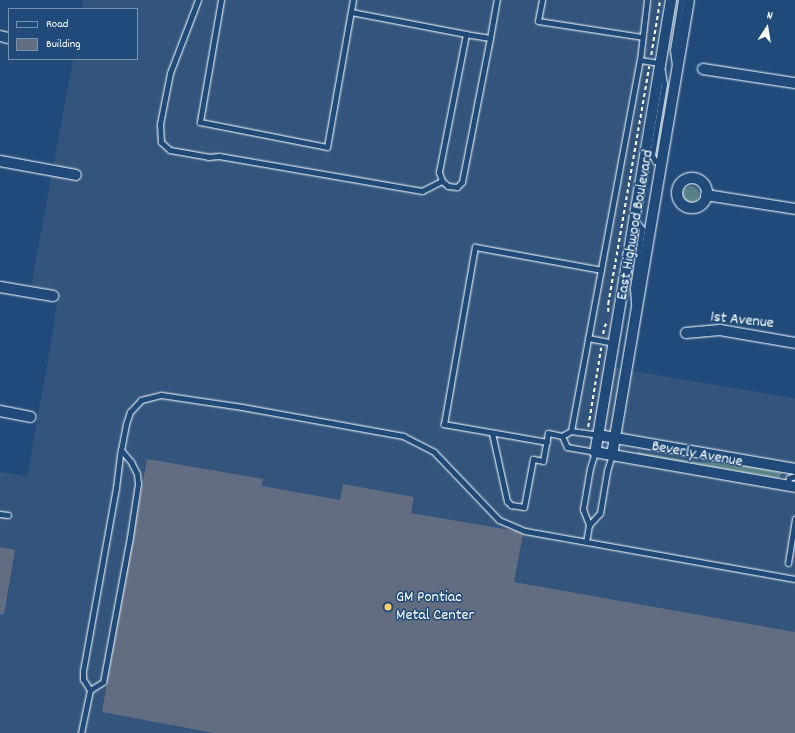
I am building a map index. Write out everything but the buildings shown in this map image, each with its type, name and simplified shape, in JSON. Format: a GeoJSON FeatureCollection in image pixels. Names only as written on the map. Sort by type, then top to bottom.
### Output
{"type":"FeatureCollection","features":[{"type":"Feature","properties":{"kind":"street","name":"East Highwood Boulevard"},"geometry":{"type":"LineString","coordinates":[[595,452],[671,0]]}},
{"type":"Feature","properties":{"kind":"street","name":"East Highwood Boulevard"},"geometry":{"type":"LineString","coordinates":[[612,455],[689,0]]}},
{"type":"Feature","properties":{"kind":"street"},"geometry":{"type":"LineString","coordinates":[[703,69],[795,83]]}},
{"type":"Feature","properties":{"kind":"street"},"geometry":{"type":"LineString","coordinates":[[0,162],[76,175]]}},
{"type":"Feature","properties":{"kind":"street"},"geometry":{"type":"LineString","coordinates":[[706,196],[795,209]]}},
{"type":"Feature","properties":{"kind":"street"},"geometry":{"type":"LineString","coordinates":[[0,287],[53,296]]}},
{"type":"Feature","properties":{"kind":"street","name":"1st Avenue"},"geometry":{"type":"LineString","coordinates":[[686,333],[720,330],[795,343]]}},
{"type":"Feature","properties":{"kind":"street"},"geometry":{"type":"LineString","coordinates":[[0,411],[30,416]]}},
{"type":"Feature","properties":{"kind":"street","name":"Beverly Avenue"},"geometry":{"type":"LineString","coordinates":[[598,435],[795,469]]}},
{"type":"Feature","properties":{"kind":"street","name":"Beverly Avenue"},"geometry":{"type":"LineString","coordinates":[[595,452],[791,486]]}},
{"type":"Feature","properties":{"kind":"lane"},"geometry":{"type":"LineString","coordinates":[[198,0],[170,74],[160,124],[161,142],[170,150],[208,157],[219,156],[422,191],[442,181]]}},
{"type":"Feature","properties":{"kind":"lane"},"geometry":{"type":"LineString","coordinates":[[221,0],[200,122],[327,147],[353,0]]}},
{"type":"Feature","properties":{"kind":"lane"},"geometry":{"type":"LineString","coordinates":[[466,34],[439,172],[442,181],[448,186],[457,187],[462,182],[498,0]]}},
{"type":"Feature","properties":{"kind":"lane"},"geometry":{"type":"LineString","coordinates":[[542,0],[538,21],[642,37]]}},
{"type":"Feature","properties":{"kind":"lane"},"geometry":{"type":"LineString","coordinates":[[571,431],[640,60],[647,0]]}},
{"type":"Feature","properties":{"kind":"lane"},"geometry":{"type":"LineString","coordinates":[[676,77],[673,50],[681,0]]}},
{"type":"Feature","properties":{"kind":"lane"},"geometry":{"type":"LineString","coordinates":[[351,12],[490,38]]}},
{"type":"Feature","properties":{"kind":"lane"},"geometry":{"type":"LineString","coordinates":[[640,60],[660,63],[664,84],[652,155],[654,161],[661,163]]}},
{"type":"Feature","properties":{"kind":"lane"},"geometry":{"type":"LineString","coordinates":[[633,224],[638,224],[642,229],[633,288],[635,318]]}},
{"type":"Feature","properties":{"kind":"lane"},"geometry":{"type":"LineString","coordinates":[[547,442],[444,424],[475,248],[601,270]]}},
{"type":"Feature","properties":{"kind":"lane"},"geometry":{"type":"LineString","coordinates":[[588,338],[614,343]]}},
{"type":"Feature","properties":{"kind":"lane"},"geometry":{"type":"LineString","coordinates":[[81,733],[90,690],[83,679],[83,671],[121,450],[130,412],[141,400],[161,395],[242,407],[403,436],[434,452],[499,520],[525,531],[795,579]]}},
{"type":"Feature","properties":{"kind":"lane"},"geometry":{"type":"LineString","coordinates":[[492,433],[508,501],[510,505],[524,507],[533,459],[543,460],[548,433],[562,436],[571,431],[598,435]]}},
{"type":"Feature","properties":{"kind":"lane"},"geometry":{"type":"LineString","coordinates":[[562,436],[567,447],[595,452],[590,468],[583,509],[589,525],[586,542]]}},
{"type":"Feature","properties":{"kind":"lane"},"geometry":{"type":"LineString","coordinates":[[90,690],[103,682],[130,537],[138,484],[137,474],[131,462],[121,450]]}},
{"type":"Feature","properties":{"kind":"lane"},"geometry":{"type":"LineString","coordinates":[[589,525],[600,513],[607,471],[612,455]]}},
{"type":"Feature","properties":{"kind":"lane"},"geometry":{"type":"LineString","coordinates":[[791,486],[789,478],[795,476]]}},
{"type":"Feature","properties":{"kind":"lane"},"geometry":{"type":"LineString","coordinates":[[0,514],[8,515]]}},
{"type":"Feature","properties":{"kind":"lane"},"geometry":{"type":"LineString","coordinates":[[788,563],[795,519]]}},
{"type":"Feature","properties":{"kind":"path"},"geometry":{"type":"LineString","coordinates":[[609,314],[608,304],[660,0]]}},
{"type":"Feature","properties":{"kind":"path"},"geometry":{"type":"LineString","coordinates":[[589,426],[604,327],[608,319]]}},
{"type":"Feature","properties":{"kind":"shaded area"},"geometry":{"type":"Polygon","coordinates":[[[83,0],[663,0],[629,216],[619,258],[617,284],[604,366],[795,398],[795,733],[0,733],[0,472],[27,476],[49,354],[59,291],[31,286],[73,60],[138,60],[138,8],[81,8],[83,0]]]}},
{"type":"Feature","properties":{"kind":"green space"},"geometry":{"type":"Polygon","coordinates":[[[691,186],[698,191],[699,194],[694,201],[691,202],[684,197],[683,194],[688,187],[691,186]]]}},
{"type":"Feature","properties":{"kind":"green space"},"geometry":{"type":"Polygon","coordinates":[[[638,452],[699,462],[730,463],[782,473],[779,478],[637,454],[638,452]]]}},
{"type":"Feature","properties":{"kind":"place","name":"GM Pontiac Metal Center"},"geometry":{"type":"Point","coordinates":[388,607]}}]}
